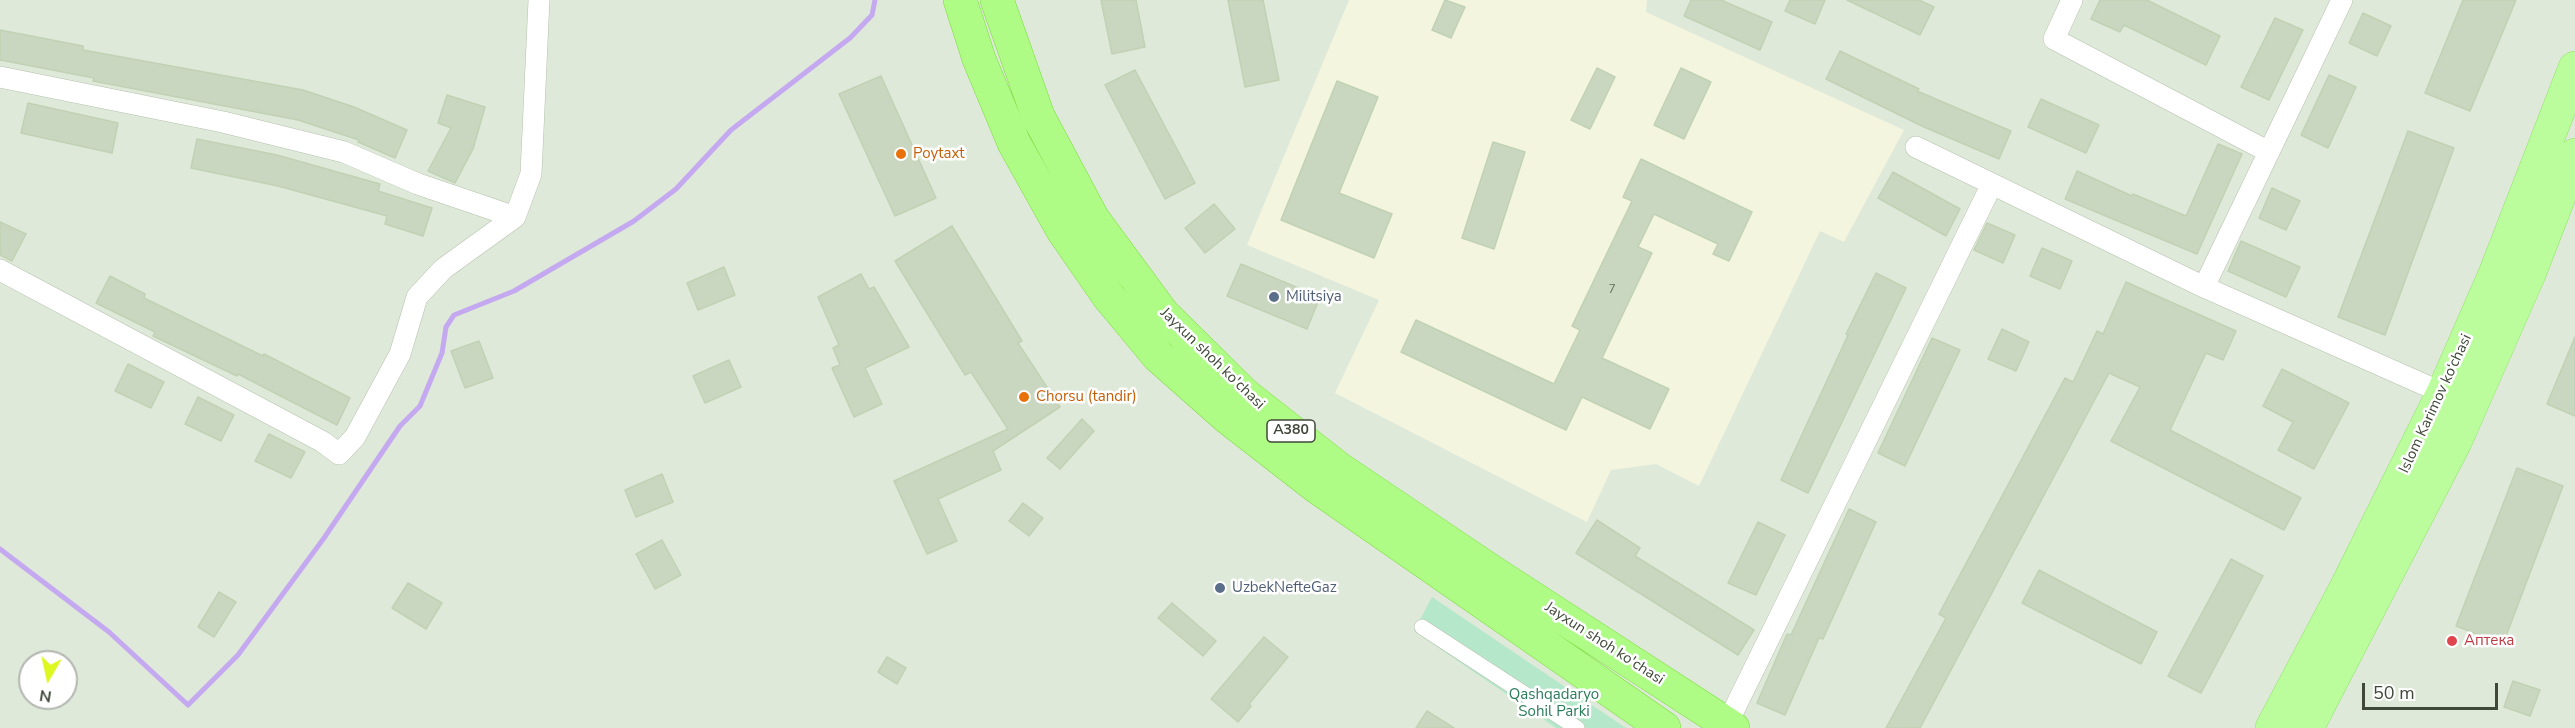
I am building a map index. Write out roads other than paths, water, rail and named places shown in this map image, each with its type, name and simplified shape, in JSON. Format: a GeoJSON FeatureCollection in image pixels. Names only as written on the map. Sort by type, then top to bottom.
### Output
{"type":"FeatureCollection","features":[{"type":"Feature","properties":{"kind":"highway","name":"Jayxun shoh ko'chasi"},"geometry":{"type":"LineString","coordinates":[[960,0],[979,59],[1014,143],[1069,238],[1109,297],[1158,356],[1227,417],[1317,487],[1664,728]]}},
{"type":"Feature","properties":{"kind":"highway","name":"Jayxun shoh ko'chasi"},"geometry":{"type":"LineString","coordinates":[[997,0],[1038,116],[1093,219],[1163,314],[1187,338],[1244,394],[1338,468],[1491,571],[1730,726]]}},
{"type":"Feature","properties":{"kind":"main road","name":"Islom Karimov ko‘chasi"},"geometry":{"type":"LineString","coordinates":[[2272,728],[2443,393],[2495,274],[2575,68]]}},
{"type":"Feature","properties":{"kind":"main road","name":"Islom Karimov ko‘chasi"},"geometry":{"type":"LineString","coordinates":[[2307,728],[2455,442],[2529,274],[2575,155]]}},
{"type":"Feature","properties":{"kind":"street"},"geometry":{"type":"LineString","coordinates":[[0,270],[322,442],[339,454],[355,437],[400,354],[417,297],[443,269],[515,217],[531,174],[539,0]]}},
{"type":"Feature","properties":{"kind":"street"},"geometry":{"type":"LineString","coordinates":[[2072,0],[2054,39],[2269,152]]}},
{"type":"Feature","properties":{"kind":"street"},"geometry":{"type":"LineString","coordinates":[[2204,287],[2342,0]]}},
{"type":"Feature","properties":{"kind":"street"},"geometry":{"type":"LineString","coordinates":[[0,76],[223,122],[344,153],[418,183],[515,217]]}},
{"type":"Feature","properties":{"kind":"street"},"geometry":{"type":"LineString","coordinates":[[1916,147],[2204,287],[2443,393]]}},
{"type":"Feature","properties":{"kind":"street"},"geometry":{"type":"LineString","coordinates":[[1730,726],[1992,184]]}},
{"type":"Feature","properties":{"kind":"street"},"geometry":{"type":"LineString","coordinates":[[1422,627],[1576,728]]}},
{"type":"Feature","properties":{"kind":"waterway"},"geometry":{"type":"LineString","coordinates":[[0,549],[109,632],[188,705],[238,655],[324,538],[400,426],[420,406],[442,353],[446,327],[454,315],[514,291],[634,221],[676,189],[731,130],[850,38],[872,15],[875,0]]}},
{"type":"Feature","properties":{"kind":"place","name":"Poytaxt"},"geometry":{"type":"Point","coordinates":[901,154]}},
{"type":"Feature","properties":{"kind":"place","name":"Militsiya"},"geometry":{"type":"Point","coordinates":[1274,297]}},
{"type":"Feature","properties":{"kind":"place","name":"Chorsu (tandir)"},"geometry":{"type":"Point","coordinates":[1024,397]}},
{"type":"Feature","properties":{"kind":"place","name":"UzbekNefteGaz"},"geometry":{"type":"Point","coordinates":[1220,588]}},
{"type":"Feature","properties":{"kind":"place","name":"Аптека"},"geometry":{"type":"Point","coordinates":[2452,641]}},
{"type":"Feature","properties":{"kind":"park label","name":"Qashqadaryo Sohil Parki"},"geometry":{"type":"Point","coordinates":[1554,704]}}]}
